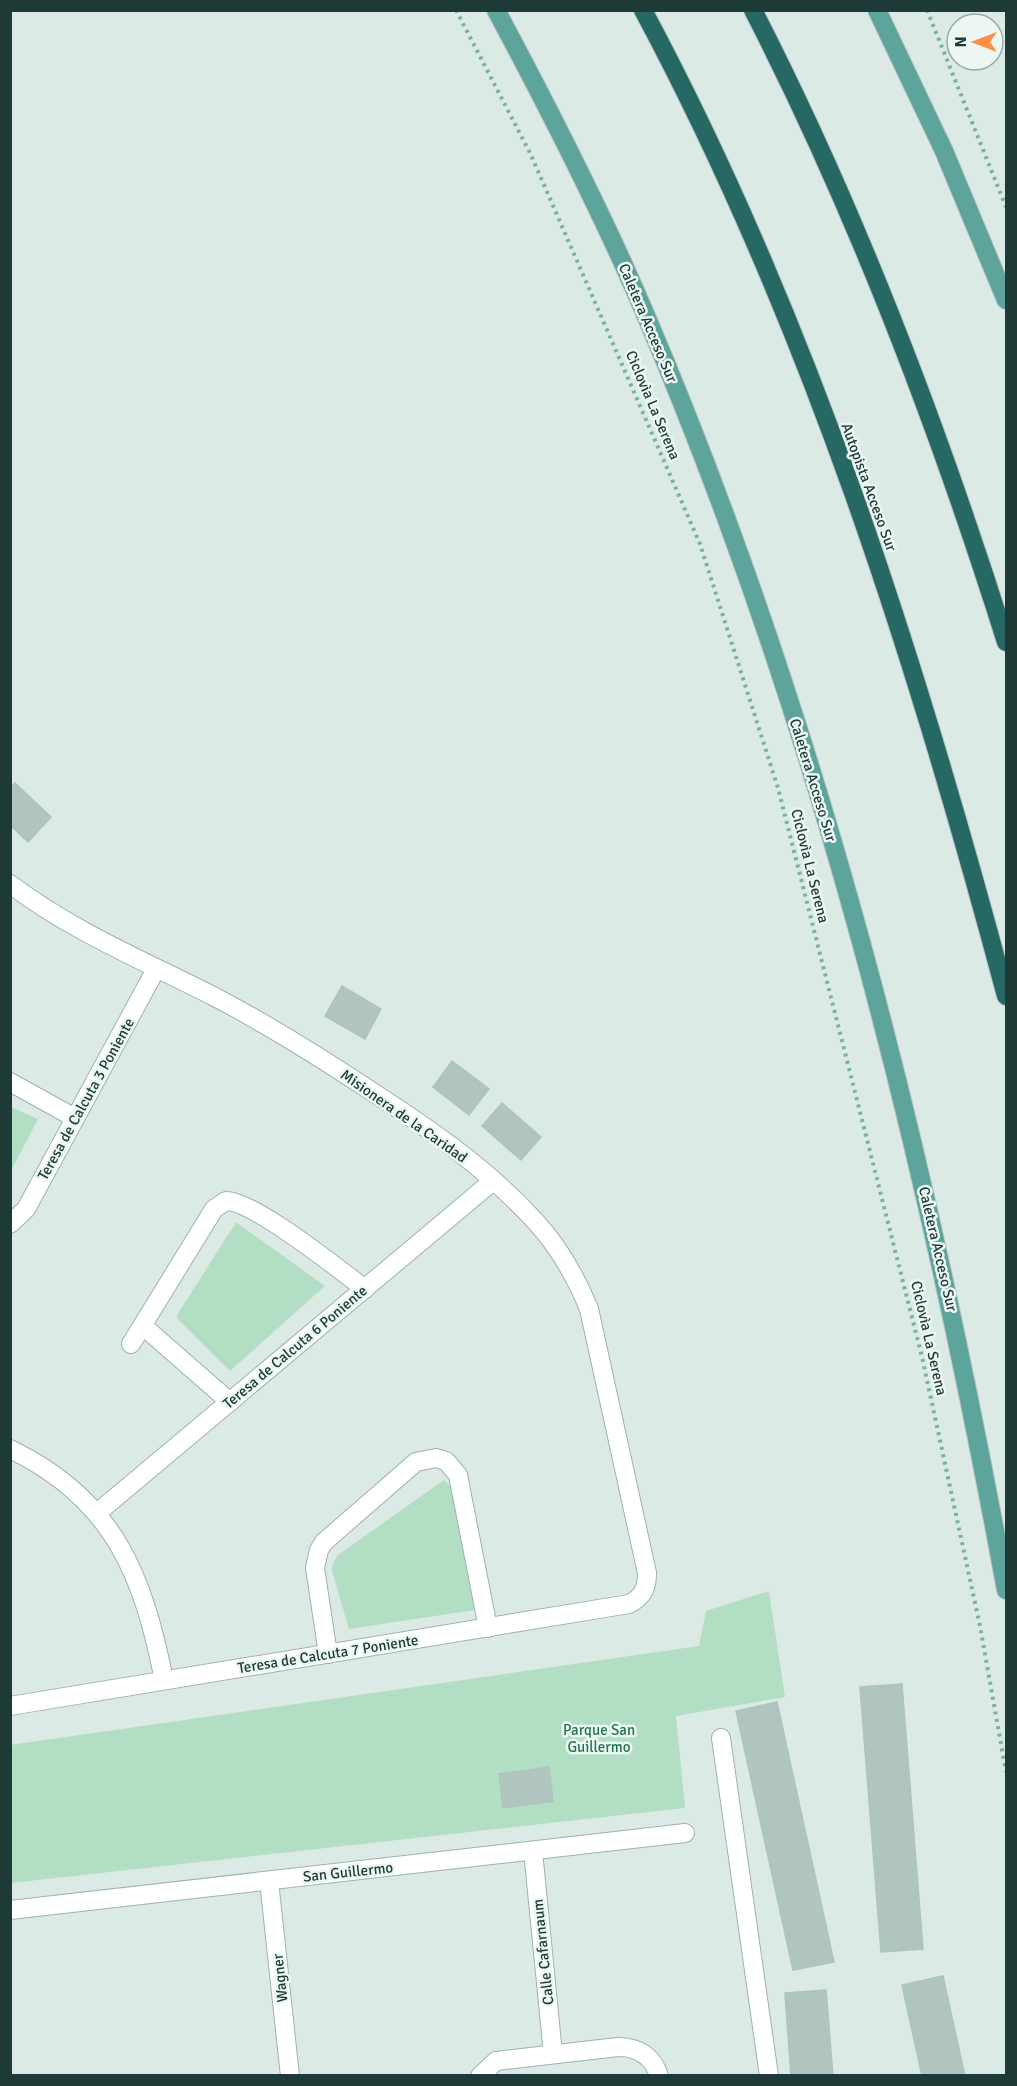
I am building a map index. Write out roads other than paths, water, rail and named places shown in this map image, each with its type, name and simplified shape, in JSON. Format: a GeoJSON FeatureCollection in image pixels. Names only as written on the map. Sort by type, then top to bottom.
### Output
{"type":"FeatureCollection","features":[{"type":"Feature","properties":{"kind":"highway","name":"Autopista Acceso Sur"},"geometry":{"type":"LineString","coordinates":[[643,10],[737,205],[829,429],[876,557],[918,687],[970,859],[1006,996]]}},
{"type":"Feature","properties":{"kind":"highway"},"geometry":{"type":"LineString","coordinates":[[753,10],[825,162],[886,304],[938,439],[1006,642]]}},
{"type":"Feature","properties":{"kind":"main road","name":"Caletera Acceso Sur"},"geometry":{"type":"LineString","coordinates":[[496,10],[595,203],[644,310],[725,516],[780,674],[827,822],[901,1090],[956,1327],[1006,1590]]}},
{"type":"Feature","properties":{"kind":"main road"},"geometry":{"type":"LineString","coordinates":[[877,10],[944,151],[1006,300]]}},
{"type":"Feature","properties":{"kind":"street","name":"Misionera de la Caridad"},"geometry":{"type":"LineString","coordinates":[[10,884],[53,914],[266,1024],[328,1062],[442,1139],[493,1181],[535,1221],[557,1248],[576,1278],[589,1309],[647,1573],[646,1588],[642,1595]]}},
{"type":"Feature","properties":{"kind":"street","name":"Teresa de Calcuta 3 Poniente"},"geometry":{"type":"LineString","coordinates":[[10,1224],[26,1209],[156,969]]}},
{"type":"Feature","properties":{"kind":"street"},"geometry":{"type":"LineString","coordinates":[[10,1082],[75,1118]]}},
{"type":"Feature","properties":{"kind":"street","name":"Teresa de Calcuta 6 Poniente"},"geometry":{"type":"LineString","coordinates":[[97,1513],[493,1181]]}},
{"type":"Feature","properties":{"kind":"street"},"geometry":{"type":"LineString","coordinates":[[131,1344],[214,1209],[226,1201],[238,1204],[287,1231],[364,1289]]}},
{"type":"Feature","properties":{"kind":"street"},"geometry":{"type":"LineString","coordinates":[[143,1326],[230,1402]]}},
{"type":"Feature","properties":{"kind":"street"},"geometry":{"type":"LineString","coordinates":[[10,1449],[47,1470],[97,1513],[128,1557],[139,1582],[154,1629],[164,1680]]}},
{"type":"Feature","properties":{"kind":"street"},"geometry":{"type":"LineString","coordinates":[[328,1654],[315,1568],[319,1550],[324,1542],[406,1470],[426,1458],[446,1461],[458,1475],[488,1628]]}},
{"type":"Feature","properties":{"kind":"street","name":"Teresa de Calcuta 7 Poniente"},"geometry":{"type":"LineString","coordinates":[[10,1706],[629,1604],[642,1595]]}},
{"type":"Feature","properties":{"kind":"street"},"geometry":{"type":"LineString","coordinates":[[722,1738],[769,2076]]}},
{"type":"Feature","properties":{"kind":"street","name":"San Guillermo"},"geometry":{"type":"LineString","coordinates":[[10,1910],[685,1833]]}},
{"type":"Feature","properties":{"kind":"street","name":"Calle Cafarnaum"},"geometry":{"type":"LineString","coordinates":[[533,1851],[553,2054]]}},
{"type":"Feature","properties":{"kind":"street","name":"Wagner"},"geometry":{"type":"LineString","coordinates":[[269,1881],[290,2076]]}},
{"type":"Feature","properties":{"kind":"street"},"geometry":{"type":"LineString","coordinates":[[481,2074],[496,2061],[628,2047],[647,2056],[659,2076]]}},
{"type":"Feature","properties":{"kind":"park label","name":"Parque San Guillermo"},"geometry":{"type":"Point","coordinates":[599,1738]}}]}
